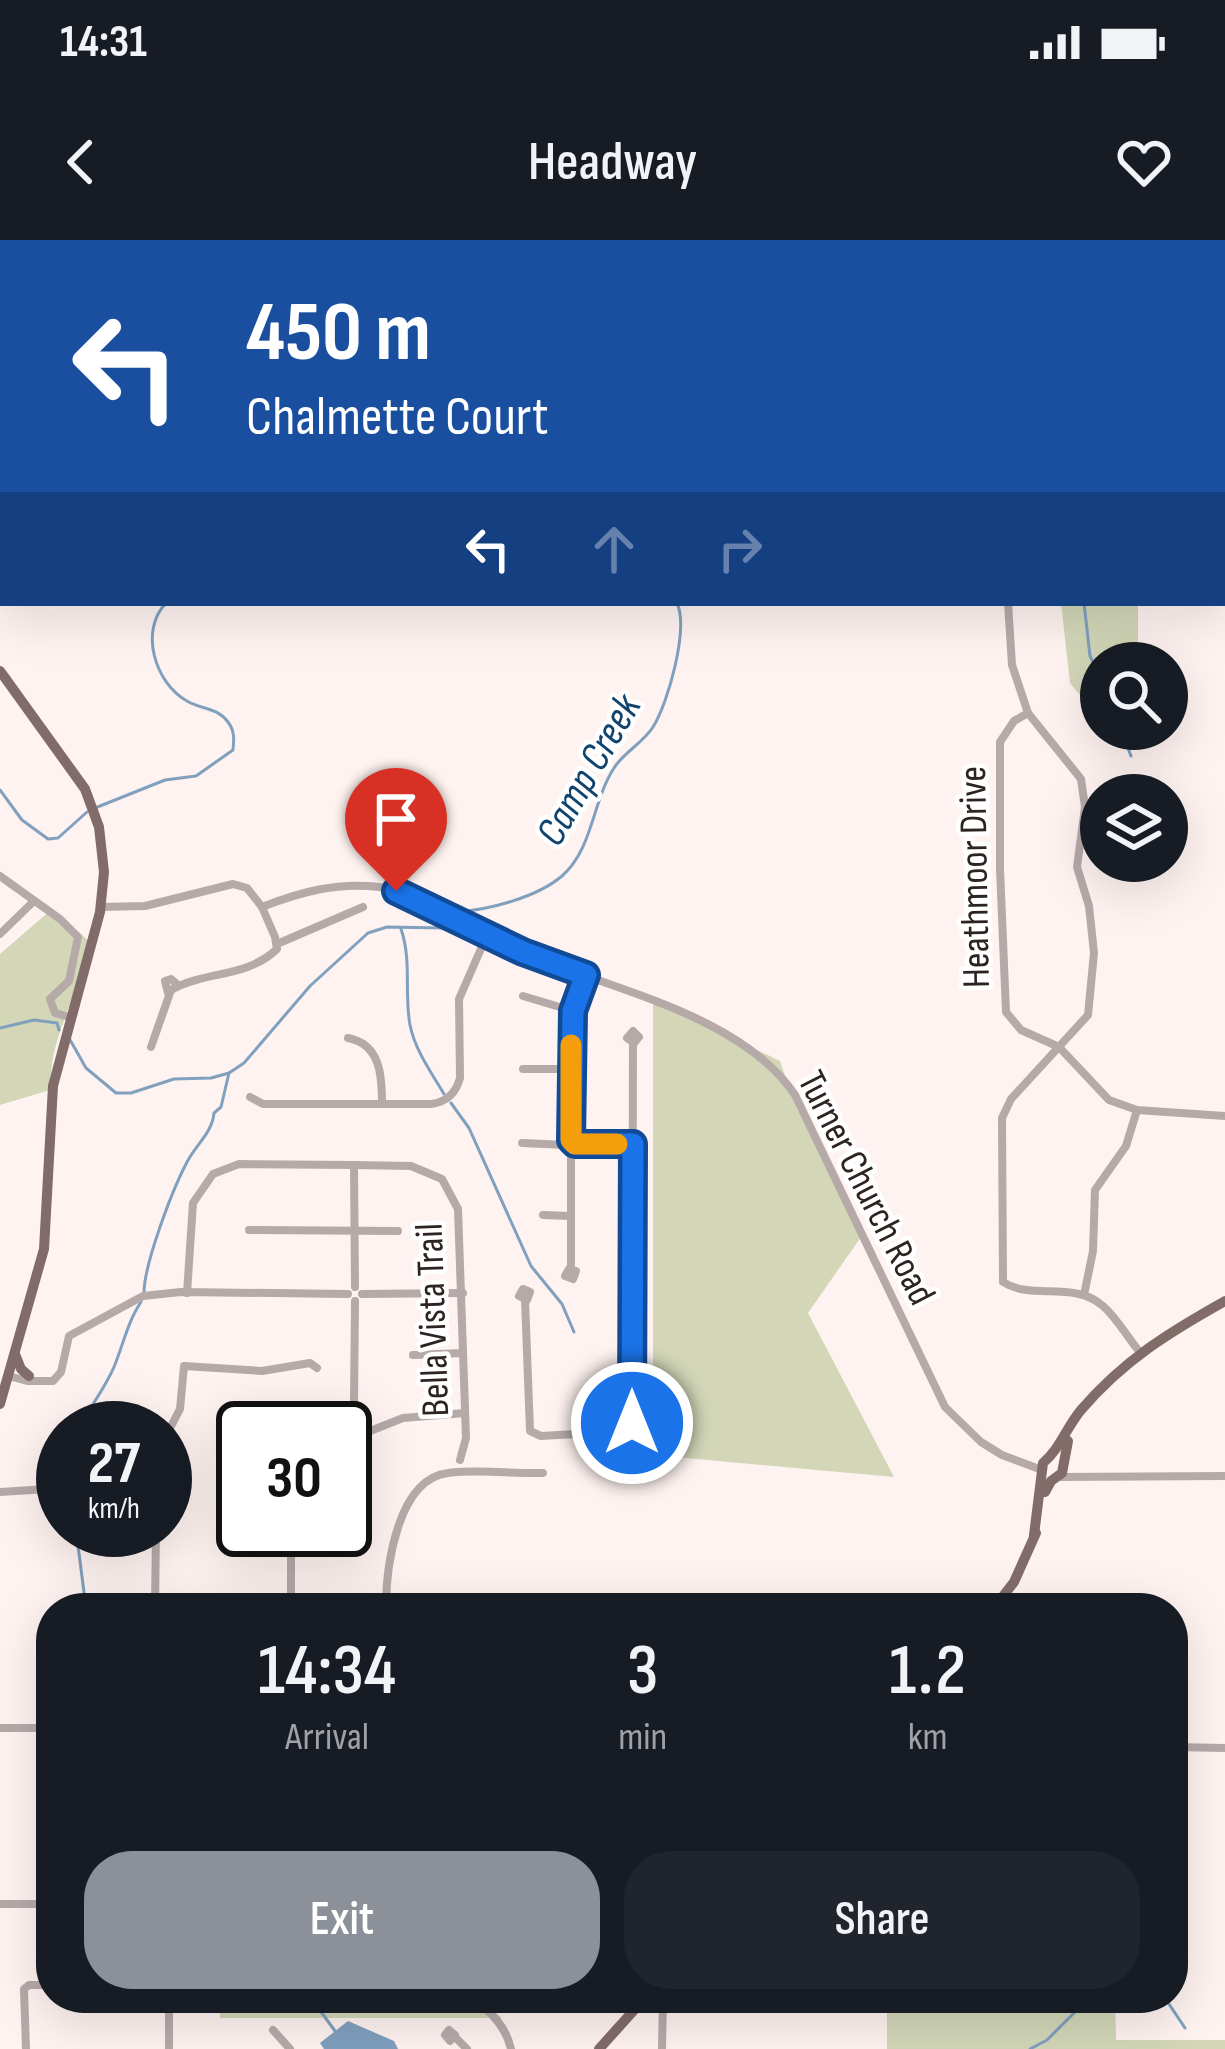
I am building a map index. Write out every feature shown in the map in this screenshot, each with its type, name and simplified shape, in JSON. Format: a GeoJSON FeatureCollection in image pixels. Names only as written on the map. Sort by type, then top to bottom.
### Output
{"type":"FeatureCollection","features":[{"type":"Feature","properties":{"kind":"main road"},"geometry":{"type":"LineString","coordinates":[[0,671],[85,789],[104,861],[101,907],[50,1105],[48,1228],[0,1404]]}},
{"type":"Feature","properties":{"kind":"main road"},"geometry":{"type":"LineString","coordinates":[[1006,1593],[1034,1535],[1053,1468],[1089,1402],[1139,1351],[1225,1301]]}},
{"type":"Feature","properties":{"kind":"main road"},"geometry":{"type":"LineString","coordinates":[[15,1352],[18,1365],[35,1378]]}},
{"type":"Feature","properties":{"kind":"main road"},"geometry":{"type":"LineString","coordinates":[[599,2049],[631,2013]]}},
{"type":"Feature","properties":{"kind":"street"},"geometry":{"type":"LineString","coordinates":[[1008,606],[1012,665],[1028,712],[1081,779],[1084,795],[1077,867],[1092,923],[1092,1005],[1011,1100],[1002,1118],[1003,1282],[1012,1288],[1084,1295],[1106,1308],[1139,1351]]}},
{"type":"Feature","properties":{"kind":"street","name":"Heathmoor Drive"},"geometry":{"type":"LineString","coordinates":[[1028,712],[1000,742],[1006,1012],[1022,1030],[1059,1047],[1098,1093],[1137,1110],[1225,1116]]}},
{"type":"Feature","properties":{"kind":"street"},"geometry":{"type":"LineString","coordinates":[[0,876],[78,938],[69,981],[50,999],[50,1007],[69,1017]]}},
{"type":"Feature","properties":{"kind":"street"},"geometry":{"type":"LineString","coordinates":[[101,907],[146,906],[233,884],[247,888],[262,907],[277,944]]}},
{"type":"Feature","properties":{"kind":"street","name":"Turner Church Road"},"geometry":{"type":"LineString","coordinates":[[262,907],[319,888],[364,886],[396,891],[490,936],[655,1000],[764,1058],[788,1083],[945,1407],[967,1432],[999,1452],[1053,1468],[1225,1476]]}},
{"type":"Feature","properties":{"kind":"street"},"geometry":{"type":"LineString","coordinates":[[0,934],[34,901]]}},
{"type":"Feature","properties":{"kind":"street"},"geometry":{"type":"LineString","coordinates":[[151,1047],[168,993],[165,981],[171,979],[178,986],[240,970],[268,958],[277,944],[363,907]]}},
{"type":"Feature","properties":{"kind":"street"},"geometry":{"type":"LineString","coordinates":[[250,1097],[263,1104],[437,1103],[457,1088],[459,999],[490,936]]}},
{"type":"Feature","properties":{"kind":"street"},"geometry":{"type":"LineString","coordinates":[[571,1268],[573,1011],[584,974]]}},
{"type":"Feature","properties":{"kind":"street"},"geometry":{"type":"LineString","coordinates":[[523,997],[573,1011]]}},
{"type":"Feature","properties":{"kind":"street"},"geometry":{"type":"LineString","coordinates":[[348,1038],[361,1041],[372,1052],[381,1074],[382,1104]]}},
{"type":"Feature","properties":{"kind":"street"},"geometry":{"type":"LineString","coordinates":[[525,1300],[528,1427],[538,1436],[621,1435],[632,1423],[633,1043]]}},
{"type":"Feature","properties":{"kind":"street"},"geometry":{"type":"LineString","coordinates":[[523,1069],[571,1070]]}},
{"type":"Feature","properties":{"kind":"street"},"geometry":{"type":"LineString","coordinates":[[1084,1295],[1093,1251],[1095,1190],[1126,1145],[1137,1110]]}},
{"type":"Feature","properties":{"kind":"street"},"geometry":{"type":"LineString","coordinates":[[522,1143],[633,1144]]}},
{"type":"Feature","properties":{"kind":"street","name":"Bella Vista Trail"},"geometry":{"type":"LineString","coordinates":[[187,1293],[193,1203],[213,1174],[239,1164],[411,1166],[442,1179],[458,1209],[466,1450],[460,1460]]}},
{"type":"Feature","properties":{"kind":"street"},"geometry":{"type":"LineString","coordinates":[[354,1165],[354,1401]]}},
{"type":"Feature","properties":{"kind":"street"},"geometry":{"type":"LineString","coordinates":[[543,1215],[571,1216]]}},
{"type":"Feature","properties":{"kind":"street"},"geometry":{"type":"LineString","coordinates":[[249,1231],[398,1231]]}},
{"type":"Feature","properties":{"kind":"street"},"geometry":{"type":"LineString","coordinates":[[9,1373],[58,1377],[69,1336],[142,1296],[463,1293]]}},
{"type":"Feature","properties":{"kind":"street"},"geometry":{"type":"LineString","coordinates":[[413,1355],[463,1353]]}},
{"type":"Feature","properties":{"kind":"street"},"geometry":{"type":"LineString","coordinates":[[181,1401],[184,1366],[247,1371],[317,1367]]}},
{"type":"Feature","properties":{"kind":"street"},"geometry":{"type":"LineString","coordinates":[[588,1402],[588,1435]]}},
{"type":"Feature","properties":{"kind":"street"},"geometry":{"type":"LineString","coordinates":[[372,1431],[404,1418],[465,1413]]}},
{"type":"Feature","properties":{"kind":"street"},"geometry":{"type":"LineString","coordinates":[[386,1593],[393,1545],[411,1498],[423,1485],[447,1473],[543,1473]]}},
{"type":"Feature","properties":{"kind":"street"},"geometry":{"type":"LineString","coordinates":[[0,1492],[36,1490]]}},
{"type":"Feature","properties":{"kind":"street"},"geometry":{"type":"LineString","coordinates":[[155,1593],[156,1557]]}},
{"type":"Feature","properties":{"kind":"street"},"geometry":{"type":"LineString","coordinates":[[291,1557],[291,1593]]}},
{"type":"Feature","properties":{"kind":"street"},"geometry":{"type":"LineString","coordinates":[[0,1728],[36,1728]]}},
{"type":"Feature","properties":{"kind":"street"},"geometry":{"type":"LineString","coordinates":[[1188,1748],[1225,1748]]}},
{"type":"Feature","properties":{"kind":"street"},"geometry":{"type":"LineString","coordinates":[[0,1904],[36,1904]]}},
{"type":"Feature","properties":{"kind":"street"},"geometry":{"type":"LineString","coordinates":[[26,2049],[24,1989],[36,1985]]}},
{"type":"Feature","properties":{"kind":"street"},"geometry":{"type":"LineString","coordinates":[[169,2013],[170,2049]]}},
{"type":"Feature","properties":{"kind":"street"},"geometry":{"type":"LineString","coordinates":[[489,2013],[511,2049]]}},
{"type":"Feature","properties":{"kind":"street"},"geometry":{"type":"LineString","coordinates":[[662,2049],[663,2013]]}},
{"type":"Feature","properties":{"kind":"street"},"geometry":{"type":"LineString","coordinates":[[273,2030],[290,2049]]}},
{"type":"Feature","properties":{"kind":"street"},"geometry":{"type":"LineString","coordinates":[[455,2037],[467,2049]]}},
{"type":"Feature","properties":{"kind":"green space"},"geometry":{"type":"Polygon","coordinates":[[[1061,606],[1138,606],[1138,642],[1080,642],[1080,695],[1070,683],[1061,606]]]}},
{"type":"Feature","properties":{"kind":"green space"},"geometry":{"type":"Polygon","coordinates":[[[52,909],[89,941],[85,961],[55,1050],[50,1090],[0,1105],[0,954],[52,909]]]}},
{"type":"Feature","properties":{"kind":"green space"},"geometry":{"type":"Polygon","coordinates":[[[653,1000],[780,1061],[794,1102],[861,1237],[808,1313],[894,1477],[653,1455],[653,1000]]]}},
{"type":"Feature","properties":{"kind":"green space"},"geometry":{"type":"Polygon","coordinates":[[[220,2013],[495,2013],[502,2018],[220,2018],[220,2013]]]}},
{"type":"Feature","properties":{"kind":"green space"},"geometry":{"type":"Polygon","coordinates":[[[887,2013],[1115,2013],[1116,2040],[1225,2040],[1225,2049],[887,2049],[887,2013]]]}},
{"type":"Feature","properties":{"kind":"water"},"geometry":{"type":"Polygon","coordinates":[[[348,2021],[394,2041],[398,2049],[324,2049],[320,2043],[348,2021]]]}},
{"type":"Feature","properties":{"kind":"waterway"},"geometry":{"type":"LineString","coordinates":[[95,808],[165,780],[196,776],[233,750],[233,732],[224,717],[176,693],[159,669],[153,628],[164,606]]}},
{"type":"Feature","properties":{"kind":"waterway","name":"Camp Creek"},"geometry":{"type":"LineString","coordinates":[[69,1038],[86,1068],[116,1093],[174,1079],[229,1073],[244,1063],[310,986],[368,933],[387,927],[444,928],[458,912],[512,901],[551,884],[580,853],[614,768],[659,716],[679,647],[678,606]]}},
{"type":"Feature","properties":{"kind":"waterway"},"geometry":{"type":"LineString","coordinates":[[1084,606],[1088,642]]}},
{"type":"Feature","properties":{"kind":"waterway"},"geometry":{"type":"LineString","coordinates":[[1129,750],[1131,756]]}},
{"type":"Feature","properties":{"kind":"waterway"},"geometry":{"type":"LineString","coordinates":[[0,790],[22,820],[48,839],[58,838],[87,812]]}},
{"type":"Feature","properties":{"kind":"waterway"},"geometry":{"type":"LineString","coordinates":[[401,929],[412,1034],[444,1094]]}},
{"type":"Feature","properties":{"kind":"waterway","name":"Camp Creek"},"geometry":{"type":"LineString","coordinates":[[0,1028],[34,1020],[57,1023],[59,1030]]}},
{"type":"Feature","properties":{"kind":"waterway"},"geometry":{"type":"LineString","coordinates":[[144,1293],[167,1209],[186,1164],[221,1107],[229,1073]]}},
{"type":"Feature","properties":{"kind":"waterway"},"geometry":{"type":"LineString","coordinates":[[451,1103],[469,1128],[531,1266],[562,1304],[574,1332]]}},
{"type":"Feature","properties":{"kind":"waterway"},"geometry":{"type":"LineString","coordinates":[[95,1401],[141,1302]]}},
{"type":"Feature","properties":{"kind":"waterway"},"geometry":{"type":"LineString","coordinates":[[79,1557],[84,1593]]}},
{"type":"Feature","properties":{"kind":"waterway"},"geometry":{"type":"LineString","coordinates":[[322,2013],[335,2031]]}},
{"type":"Feature","properties":{"kind":"waterway"},"geometry":{"type":"LineString","coordinates":[[1030,2049],[1047,2040],[1074,2013]]}},
{"type":"Feature","properties":{"kind":"waterway"},"geometry":{"type":"LineString","coordinates":[[1175,2013],[1185,2028]]}},
{"type":"Feature","properties":{"kind":"slow traffic"},"geometry":{"type":"LineString","coordinates":[[571,1045],[571,1140],[575,1144],[617,1144]]}},
{"type":"Feature","properties":{"kind":"route"},"geometry":{"type":"LineString","coordinates":[[396,891],[523,952],[586,975],[573,1011],[571,1140],[575,1144],[633,1144],[632,1423]]}}]}
